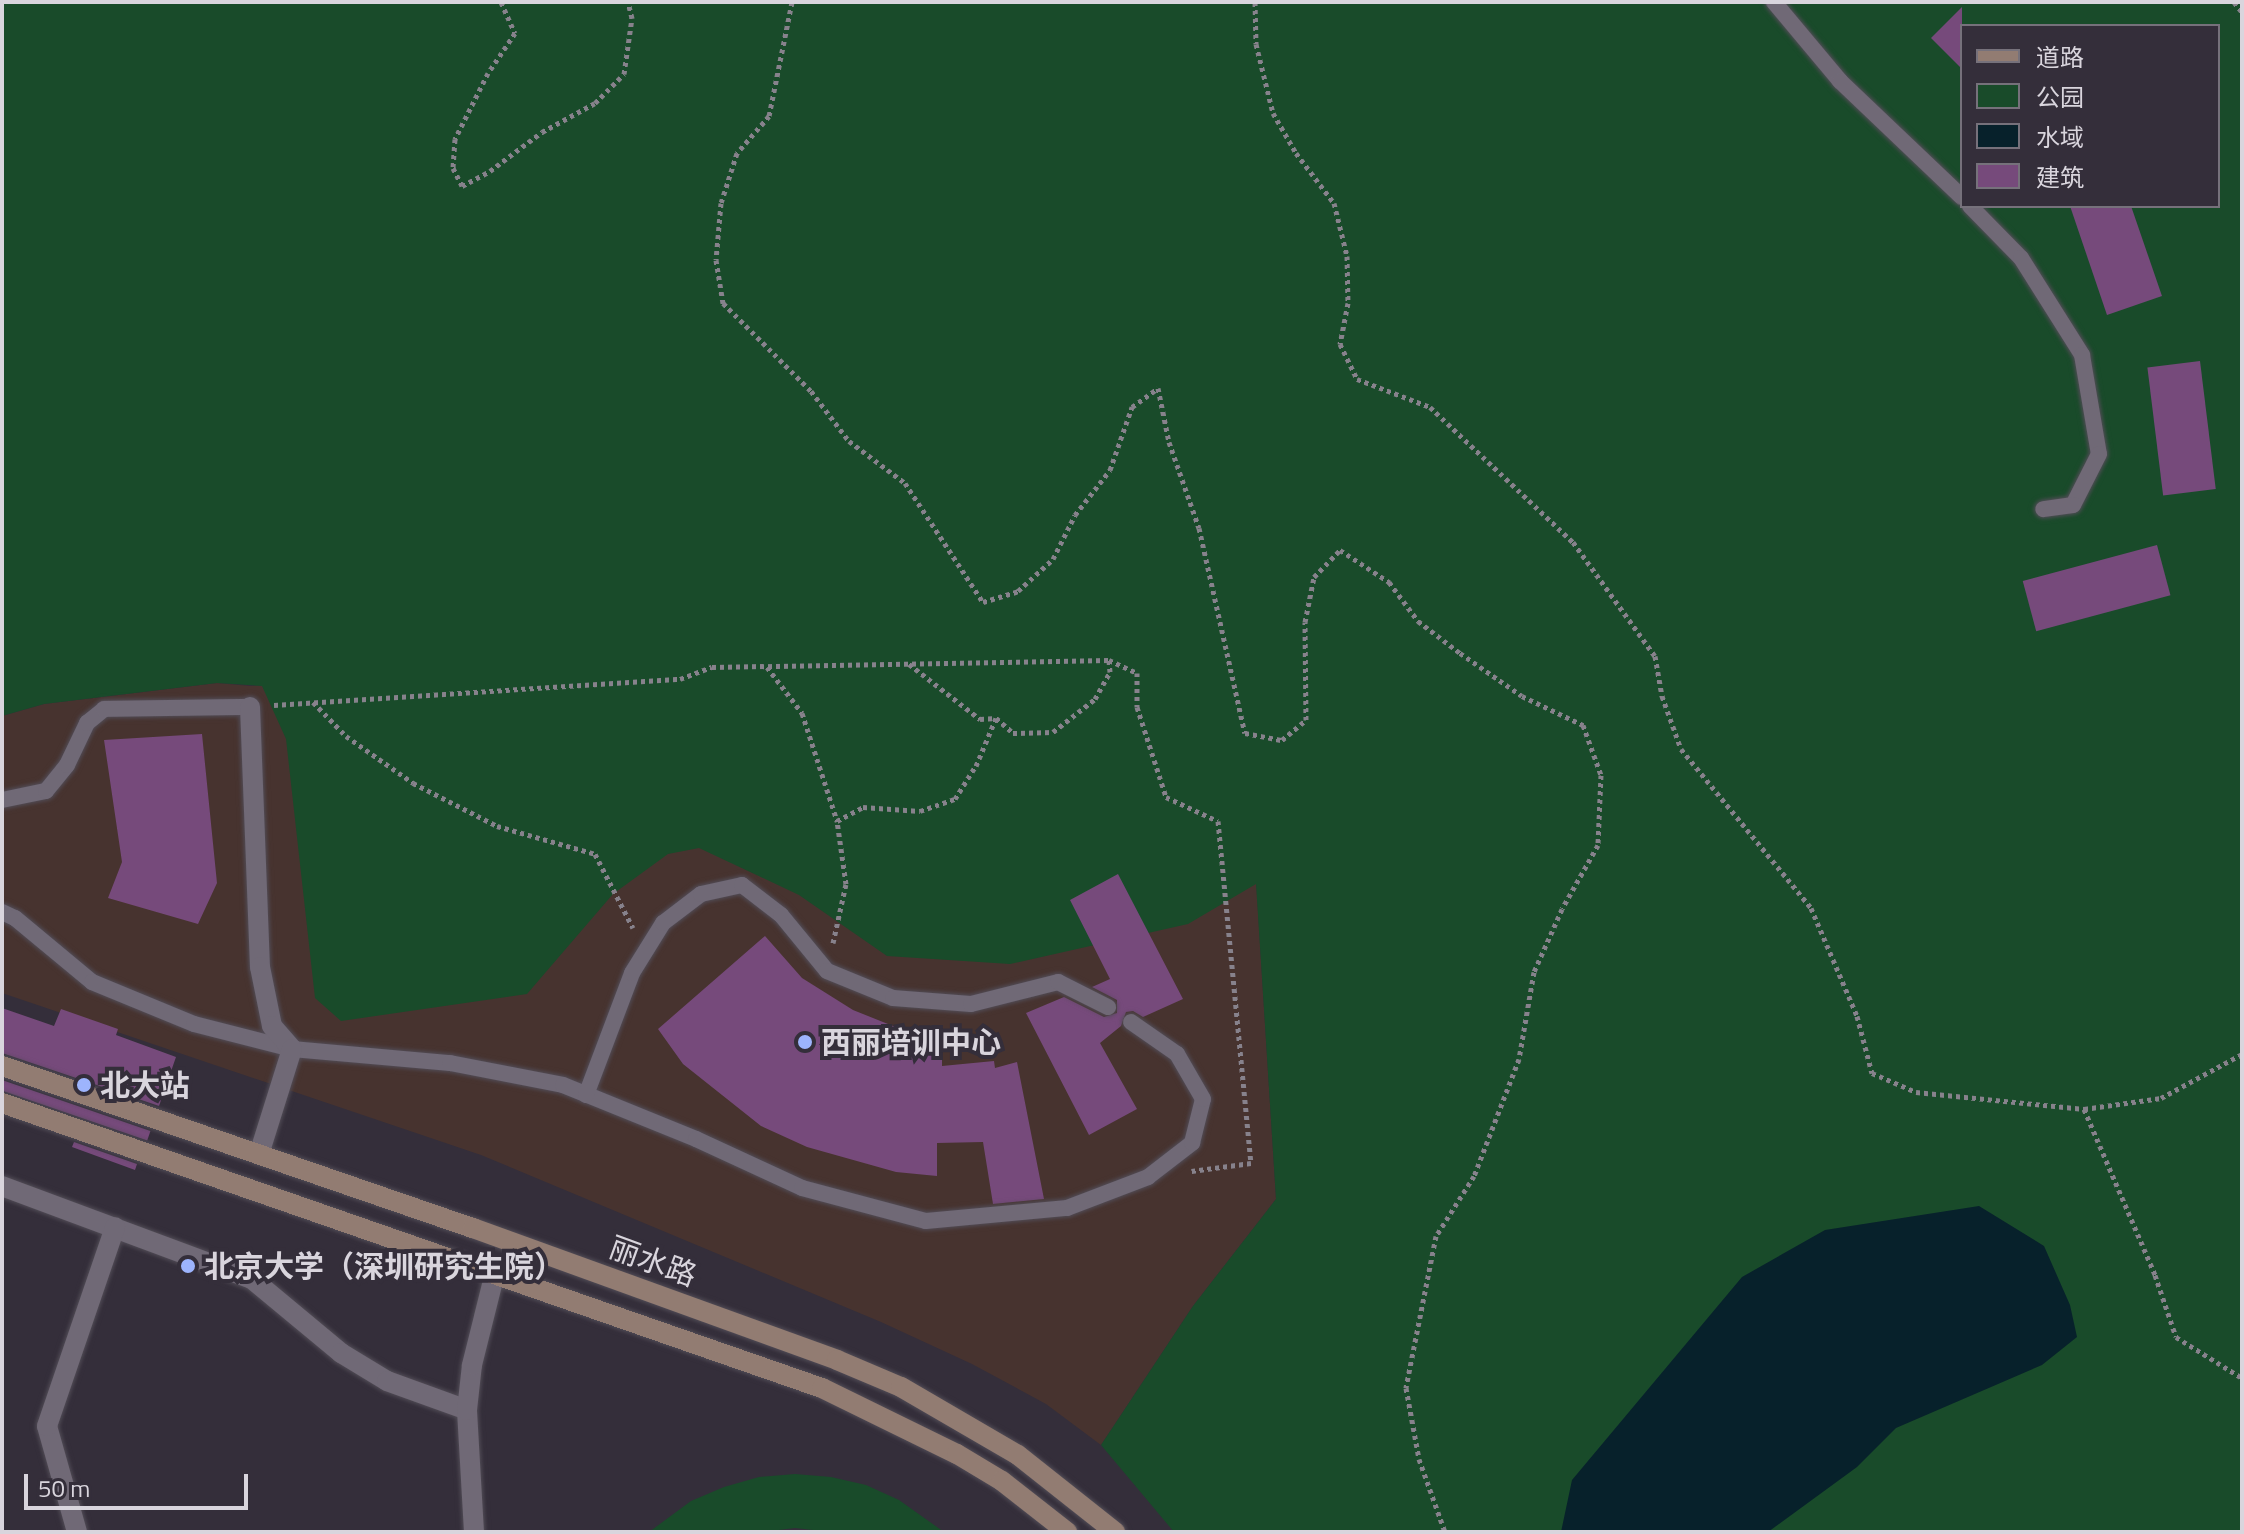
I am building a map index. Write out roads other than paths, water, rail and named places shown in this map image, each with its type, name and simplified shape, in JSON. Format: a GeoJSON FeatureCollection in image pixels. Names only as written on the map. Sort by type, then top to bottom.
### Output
{"type":"FeatureCollection","features":[{"type":"Feature","properties":{"kind":"main road","name":"丽水路"},"geometry":{"type":"LineString","coordinates":[[2,1066],[837,1360],[901,1387],[1018,1455],[1115,1532]]}},
{"type":"Feature","properties":{"kind":"main road","name":"丽水路"},"geometry":{"type":"LineString","coordinates":[[2,1103],[771,1369],[870,1408],[1002,1481],[1067,1532]]}},
{"type":"Feature","properties":{"kind":"street"},"geometry":{"type":"LineString","coordinates":[[250,707],[260,967],[272,1026],[292,1049],[259,1154]]}},
{"type":"Feature","properties":{"kind":"street"},"geometry":{"type":"LineString","coordinates":[[2,1186],[252,1279],[341,1353],[387,1381],[467,1410]]}},
{"type":"Feature","properties":{"kind":"street"},"geometry":{"type":"LineString","coordinates":[[77,1532],[47,1426],[115,1227]]}},
{"type":"Feature","properties":{"kind":"street"},"geometry":{"type":"LineString","coordinates":[[474,1532],[467,1410],[477,1340],[495,1273]]}},
{"type":"Feature","properties":{"kind":"lane"},"geometry":{"type":"LineString","coordinates":[[1774,2],[1840,81],[1960,195]]}},
{"type":"Feature","properties":{"kind":"lane"},"geometry":{"type":"LineString","coordinates":[[1972,208],[2021,258],[2082,355],[2099,454],[2073,505],[2043,509]]}},
{"type":"Feature","properties":{"kind":"lane"},"geometry":{"type":"LineString","coordinates":[[2,800],[46,791],[67,765],[87,723],[104,709],[250,707]]}},
{"type":"Feature","properties":{"kind":"lane"},"geometry":{"type":"LineString","coordinates":[[586,1095],[632,973],[663,923],[701,894],[742,885],[781,915],[827,971],[893,998],[971,1004],[1058,982],[1108,1007]]}},
{"type":"Feature","properties":{"kind":"lane"},"geometry":{"type":"LineString","coordinates":[[2,912],[15,918],[92,982],[194,1024],[292,1049],[450,1063],[563,1085],[696,1139],[802,1188],[926,1221],[1067,1208],[1148,1177],[1192,1143],[1203,1099],[1177,1054],[1131,1022]]}},
{"type":"Feature","properties":{"kind":"water"},"geometry":{"type":"Polygon","coordinates":[[[1979,1206],[2044,1246],[2070,1305],[2077,1337],[2042,1365],[1896,1428],[1857,1467],[1768,1532],[1561,1532],[1572,1480],[1742,1277],[1825,1230],[1979,1206]]]}},
{"type":"Feature","properties":{"kind":"place","name":"西丽培训中心"},"geometry":{"type":"Point","coordinates":[805,1042]}},
{"type":"Feature","properties":{"kind":"place","name":"北大站"},"geometry":{"type":"Point","coordinates":[84,1085]}},
{"type":"Feature","properties":{"kind":"place","name":"北京大学（深圳研究生院）"},"geometry":{"type":"Point","coordinates":[188,1266]}}]}
